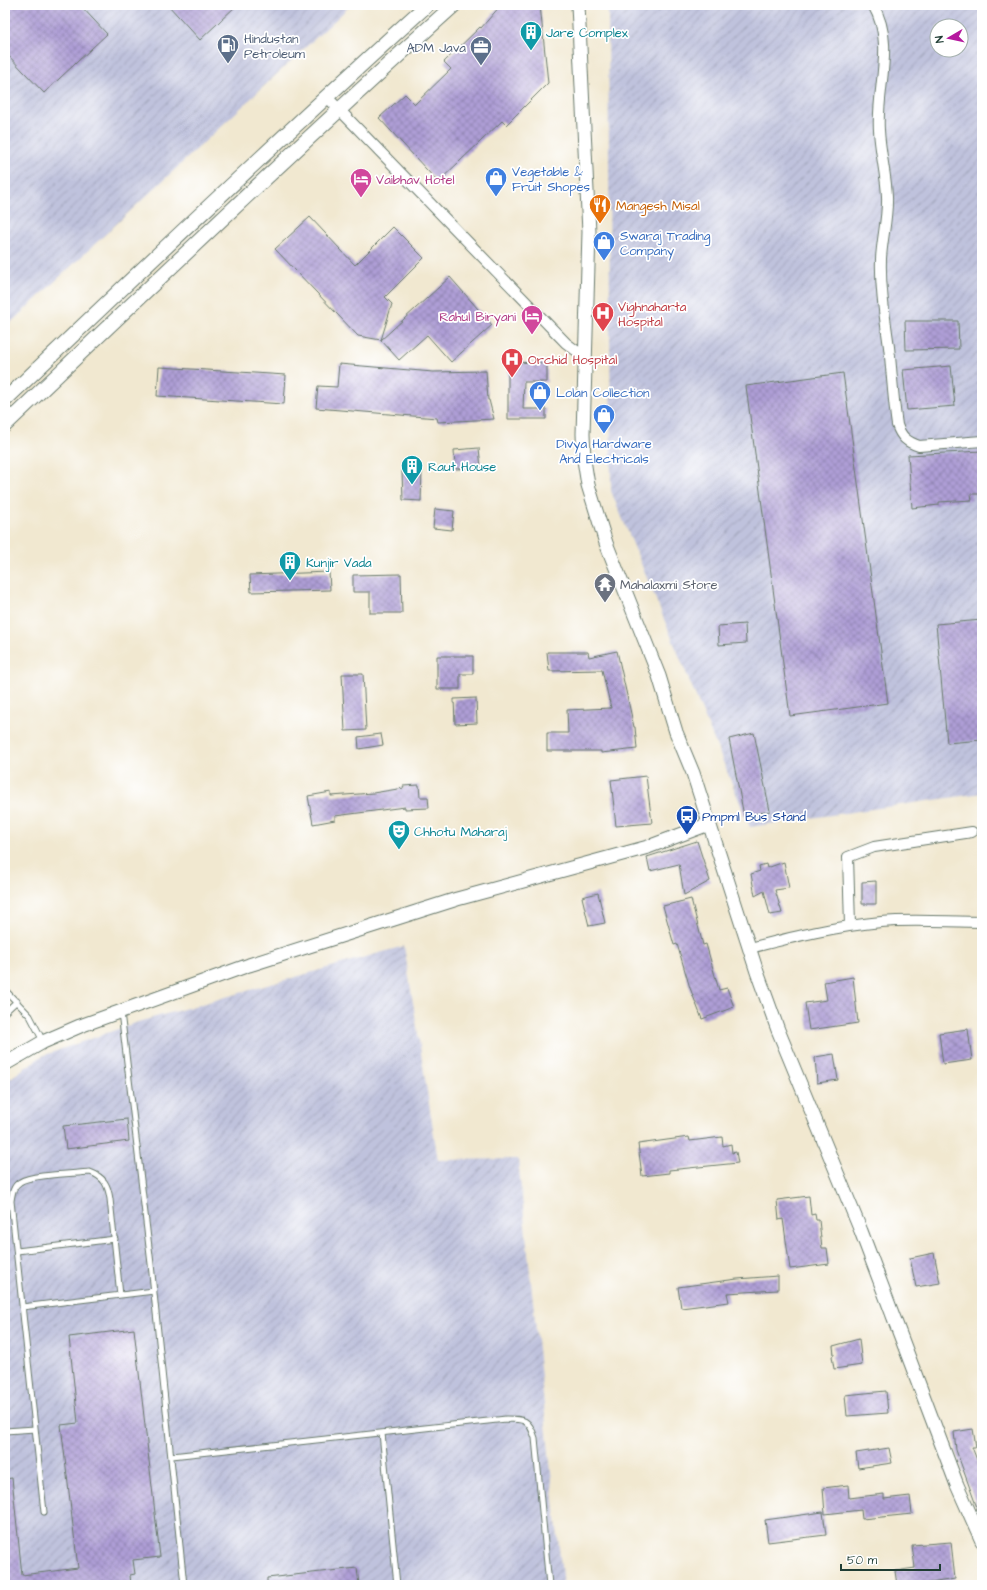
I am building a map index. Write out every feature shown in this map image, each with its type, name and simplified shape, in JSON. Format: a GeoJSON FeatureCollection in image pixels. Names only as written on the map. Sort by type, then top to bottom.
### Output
{"type":"FeatureCollection","features":[{"type":"Feature","properties":{"kind":"main road"},"geometry":{"type":"LineString","coordinates":[[5,400],[427,5]]}},
{"type":"Feature","properties":{"kind":"main road"},"geometry":{"type":"LineString","coordinates":[[8,416],[454,5]]}},
{"type":"Feature","properties":{"kind":"street"},"geometry":{"type":"LineString","coordinates":[[578,5],[589,232],[583,434],[584,460],[588,485],[606,543],[658,676],[676,732],[693,773],[778,1030],[861,1231],[957,1486],[982,1541]]}},
{"type":"Feature","properties":{"kind":"street"},"geometry":{"type":"LineString","coordinates":[[873,5],[880,20],[885,57],[880,97],[879,129],[888,207],[881,260],[882,290],[897,425],[904,439],[919,446],[982,441]]}},
{"type":"Feature","properties":{"kind":"street"},"geometry":{"type":"LineString","coordinates":[[327,97],[566,343],[586,358]]}},
{"type":"Feature","properties":{"kind":"street"},"geometry":{"type":"LineString","coordinates":[[5,1064],[43,1042],[80,1026],[256,962],[457,899],[648,847],[709,824]]}},
{"type":"Feature","properties":{"kind":"street"},"geometry":{"type":"LineString","coordinates":[[850,925],[848,857],[874,847],[972,832]]}},
{"type":"Feature","properties":{"kind":"street"},"geometry":{"type":"LineString","coordinates":[[750,948],[850,925],[883,922],[982,922]]}},
{"type":"Feature","properties":{"kind":"lane"},"geometry":{"type":"LineString","coordinates":[[5,990],[30,1016],[43,1042]]}},
{"type":"Feature","properties":{"kind":"lane"},"geometry":{"type":"LineString","coordinates":[[5,1012],[17,1001]]}},
{"type":"Feature","properties":{"kind":"lane"},"geometry":{"type":"LineString","coordinates":[[121,1011],[154,1291],[184,1585]]}},
{"type":"Feature","properties":{"kind":"lane"},"geometry":{"type":"LineString","coordinates":[[44,1512],[11,1201],[13,1190],[19,1182],[29,1178],[90,1172],[103,1179],[109,1189],[120,1295]]}},
{"type":"Feature","properties":{"kind":"lane"},"geometry":{"type":"LineString","coordinates":[[16,1251],[115,1239]]}},
{"type":"Feature","properties":{"kind":"lane"},"geometry":{"type":"LineString","coordinates":[[22,1307],[154,1291]]}},
{"type":"Feature","properties":{"kind":"lane"},"geometry":{"type":"LineString","coordinates":[[172,1456],[506,1419],[520,1419],[526,1421],[531,1427],[534,1438],[549,1585]]}},
{"type":"Feature","properties":{"kind":"lane"},"geometry":{"type":"LineString","coordinates":[[5,1431],[35,1429]]}},
{"type":"Feature","properties":{"kind":"lane"},"geometry":{"type":"LineString","coordinates":[[382,1433],[398,1585]]}},
{"type":"Feature","properties":{"kind":"shaded area"},"geometry":{"type":"Polygon","coordinates":[[[5,5],[351,5],[5,328],[5,5]]]}},
{"type":"Feature","properties":{"kind":"shaded area"},"geometry":{"type":"Polygon","coordinates":[[[608,5],[982,5],[982,793],[750,827],[611,491],[608,5]]]}},
{"type":"Feature","properties":{"kind":"shaded area"},"geometry":{"type":"Polygon","coordinates":[[[404,946],[438,1160],[518,1159],[563,1585],[5,1585],[5,1082],[42,1056],[138,1022],[404,946]]]}},
{"type":"Feature","properties":{"kind":"building"},"geometry":{"type":"Polygon","coordinates":[[[5,5],[80,5],[107,34],[44,93],[5,52],[5,5]]]}},
{"type":"Feature","properties":{"kind":"building"},"geometry":{"type":"Polygon","coordinates":[[[168,5],[237,5],[200,40],[168,5]]]}},
{"type":"Feature","properties":{"kind":"building"},"geometry":{"type":"Polygon","coordinates":[[[501,5],[540,5],[548,83],[506,125],[502,121],[438,182],[379,118],[405,94],[415,104],[451,69],[444,62],[480,27],[481,28],[501,5]]]}},
{"type":"Feature","properties":{"kind":"building"},"geometry":{"type":"Polygon","coordinates":[[[310,217],[355,265],[393,227],[424,258],[385,297],[392,304],[381,340],[358,336],[275,249],[310,217]]]}},
{"type":"Feature","properties":{"kind":"building"},"geometry":{"type":"Polygon","coordinates":[[[450,277],[492,325],[451,362],[427,335],[399,360],[381,340],[450,277]]]}},
{"type":"Feature","properties":{"kind":"building"},"geometry":{"type":"Polygon","coordinates":[[[905,321],[958,321],[959,349],[906,350],[905,321]]]}},
{"type":"Feature","properties":{"kind":"building"},"geometry":{"type":"Polygon","coordinates":[[[508,362],[547,363],[547,382],[524,382],[523,409],[546,409],[546,419],[508,419],[508,362]]]}},
{"type":"Feature","properties":{"kind":"building"},"geometry":{"type":"Polygon","coordinates":[[[339,364],[433,372],[486,371],[488,400],[494,419],[438,422],[437,418],[316,408],[318,386],[337,387],[339,364]]]}},
{"type":"Feature","properties":{"kind":"building"},"geometry":{"type":"Polygon","coordinates":[[[951,366],[955,406],[907,410],[903,370],[951,366]]]}},
{"type":"Feature","properties":{"kind":"building"},"geometry":{"type":"Polygon","coordinates":[[[159,367],[286,375],[284,404],[157,396],[159,367]]]}},
{"type":"Feature","properties":{"kind":"building"},"geometry":{"type":"Polygon","coordinates":[[[843,373],[888,703],[790,716],[746,386],[843,373]]]}},
{"type":"Feature","properties":{"kind":"building"},"geometry":{"type":"Polygon","coordinates":[[[479,448],[481,468],[455,469],[454,450],[479,448]]]}},
{"type":"Feature","properties":{"kind":"building"},"geometry":{"type":"Polygon","coordinates":[[[982,451],[982,494],[971,494],[972,500],[939,502],[939,505],[912,508],[908,455],[982,451]]]}},
{"type":"Feature","properties":{"kind":"building","name":"Raut House"},"geometry":{"type":"Polygon","coordinates":[[[422,470],[421,501],[403,500],[402,471],[422,470]]]}},
{"type":"Feature","properties":{"kind":"building"},"geometry":{"type":"Polygon","coordinates":[[[435,509],[454,511],[452,530],[433,528],[435,509]]]}},
{"type":"Feature","properties":{"kind":"building","name":"Kunjir Vada"},"geometry":{"type":"Polygon","coordinates":[[[329,572],[330,590],[251,592],[250,575],[329,572]]]}},
{"type":"Feature","properties":{"kind":"building"},"geometry":{"type":"Polygon","coordinates":[[[401,574],[402,613],[370,613],[370,592],[353,592],[353,575],[401,574]]]}},
{"type":"Feature","properties":{"kind":"building"},"geometry":{"type":"Polygon","coordinates":[[[982,620],[982,740],[947,743],[936,624],[982,620]]]}},
{"type":"Feature","properties":{"kind":"building"},"geometry":{"type":"Polygon","coordinates":[[[745,624],[746,643],[719,645],[718,626],[745,624]]]}},
{"type":"Feature","properties":{"kind":"building"},"geometry":{"type":"Polygon","coordinates":[[[617,651],[635,727],[637,749],[601,753],[601,751],[547,751],[547,733],[568,733],[567,710],[611,708],[602,670],[549,671],[547,652],[588,652],[589,657],[617,651]]]}},
{"type":"Feature","properties":{"kind":"building"},"geometry":{"type":"Polygon","coordinates":[[[437,656],[473,656],[473,674],[460,674],[460,689],[437,689],[437,656]]]}},
{"type":"Feature","properties":{"kind":"building"},"geometry":{"type":"Polygon","coordinates":[[[342,674],[363,674],[366,730],[345,731],[342,674]]]}},
{"type":"Feature","properties":{"kind":"building"},"geometry":{"type":"Polygon","coordinates":[[[476,698],[477,723],[455,724],[454,699],[476,698]]]}},
{"type":"Feature","properties":{"kind":"building"},"geometry":{"type":"Polygon","coordinates":[[[754,733],[770,811],[744,816],[729,739],[754,733]]]}},
{"type":"Feature","properties":{"kind":"building"},"geometry":{"type":"Polygon","coordinates":[[[381,734],[383,745],[359,749],[358,737],[381,734]]]}},
{"type":"Feature","properties":{"kind":"building"},"geometry":{"type":"Polygon","coordinates":[[[646,776],[652,823],[616,826],[611,780],[646,776]]]}},
{"type":"Feature","properties":{"kind":"building"},"geometry":{"type":"Polygon","coordinates":[[[419,785],[420,797],[428,797],[429,808],[405,809],[405,807],[335,816],[335,820],[313,824],[308,796],[331,792],[331,796],[373,793],[404,788],[403,786],[419,785]]]}},
{"type":"Feature","properties":{"kind":"building"},"geometry":{"type":"Polygon","coordinates":[[[697,841],[710,881],[684,895],[679,864],[650,871],[647,857],[697,841]]]}},
{"type":"Feature","properties":{"kind":"building"},"geometry":{"type":"Polygon","coordinates":[[[784,862],[789,888],[775,890],[782,913],[770,915],[764,891],[755,896],[751,874],[760,871],[759,866],[766,864],[767,868],[784,862]]]}},
{"type":"Feature","properties":{"kind":"building"},"geometry":{"type":"Polygon","coordinates":[[[876,881],[876,904],[862,904],[862,882],[876,881]]]}},
{"type":"Feature","properties":{"kind":"building"},"geometry":{"type":"Polygon","coordinates":[[[598,893],[605,923],[589,926],[582,897],[598,893]]]}},
{"type":"Feature","properties":{"kind":"building"},"geometry":{"type":"Polygon","coordinates":[[[691,899],[703,945],[706,944],[719,990],[727,988],[734,1007],[702,1019],[690,988],[677,944],[674,945],[663,906],[691,899]]]}},
{"type":"Feature","properties":{"kind":"building"},"geometry":{"type":"Polygon","coordinates":[[[853,977],[858,1023],[809,1030],[805,1003],[827,1000],[824,982],[853,977]]]}},
{"type":"Feature","properties":{"kind":"building"},"geometry":{"type":"Polygon","coordinates":[[[968,1029],[972,1060],[943,1064],[939,1033],[968,1029]]]}},
{"type":"Feature","properties":{"kind":"building"},"geometry":{"type":"Polygon","coordinates":[[[834,1054],[838,1080],[817,1083],[815,1057],[834,1054]]]}},
{"type":"Feature","properties":{"kind":"building"},"geometry":{"type":"Polygon","coordinates":[[[127,1119],[129,1141],[66,1149],[63,1126],[127,1119]]]}},
{"type":"Feature","properties":{"kind":"building"},"geometry":{"type":"Polygon","coordinates":[[[689,1137],[690,1141],[722,1137],[723,1146],[731,1144],[732,1153],[736,1152],[738,1163],[669,1170],[669,1173],[642,1176],[638,1144],[689,1137]]]}},
{"type":"Feature","properties":{"kind":"building"},"geometry":{"type":"Polygon","coordinates":[[[809,1196],[811,1215],[815,1214],[816,1220],[819,1220],[822,1248],[827,1248],[829,1264],[790,1269],[783,1219],[779,1220],[777,1200],[809,1196]]]}},
{"type":"Feature","properties":{"kind":"building"},"geometry":{"type":"Polygon","coordinates":[[[934,1253],[940,1283],[916,1287],[910,1258],[934,1253]]]}},
{"type":"Feature","properties":{"kind":"building"},"geometry":{"type":"Polygon","coordinates":[[[778,1276],[778,1290],[727,1293],[729,1302],[681,1308],[678,1287],[737,1279],[778,1276]]]}},
{"type":"Feature","properties":{"kind":"building"},"geometry":{"type":"Polygon","coordinates":[[[134,1329],[160,1557],[133,1560],[135,1574],[130,1575],[131,1585],[5,1585],[5,1479],[12,1478],[22,1575],[78,1568],[61,1425],[78,1423],[69,1337],[134,1329]]]}},
{"type":"Feature","properties":{"kind":"building"},"geometry":{"type":"Polygon","coordinates":[[[859,1339],[862,1365],[834,1369],[832,1356],[834,1355],[833,1346],[859,1339]]]}},
{"type":"Feature","properties":{"kind":"building"},"geometry":{"type":"Polygon","coordinates":[[[886,1391],[888,1413],[847,1416],[845,1395],[886,1391]]]}},
{"type":"Feature","properties":{"kind":"building"},"geometry":{"type":"Polygon","coordinates":[[[973,1429],[976,1447],[972,1447],[982,1473],[982,1515],[980,1516],[956,1450],[954,1432],[973,1429]]]}},
{"type":"Feature","properties":{"kind":"building"},"geometry":{"type":"Polygon","coordinates":[[[889,1448],[892,1463],[858,1468],[856,1453],[889,1448]]]}},
{"type":"Feature","properties":{"kind":"building"},"geometry":{"type":"Polygon","coordinates":[[[848,1485],[849,1498],[884,1494],[884,1499],[910,1496],[912,1514],[862,1519],[861,1510],[825,1514],[823,1488],[848,1485]]]}},
{"type":"Feature","properties":{"kind":"building"},"geometry":{"type":"Polygon","coordinates":[[[823,1512],[826,1535],[768,1542],[765,1520],[823,1512]]]}},
{"type":"Feature","properties":{"kind":"building"},"geometry":{"type":"Polygon","coordinates":[[[951,1542],[955,1579],[917,1585],[897,1585],[895,1571],[915,1568],[912,1545],[951,1542]]]}},
{"type":"Feature","properties":{"kind":"building"},"geometry":{"type":"Polygon","coordinates":[[[357,1568],[359,1585],[267,1585],[267,1578],[357,1568]]]}},
{"type":"Feature","properties":{"kind":"place","name":"Jare Complex"},"geometry":{"type":"Point","coordinates":[531,52]}},
{"type":"Feature","properties":{"kind":"place","name":"Hindustan Petroleum"},"geometry":{"type":"Point","coordinates":[228,64]}},
{"type":"Feature","properties":{"kind":"place","name":"ADM Java"},"geometry":{"type":"Point","coordinates":[481,66]}},
{"type":"Feature","properties":{"kind":"place","name":"Vaibhav Hotel"},"geometry":{"type":"Point","coordinates":[361,198]}},
{"type":"Feature","properties":{"kind":"place","name":"Vegetable & Fruit Shopes"},"geometry":{"type":"Point","coordinates":[496,198]}},
{"type":"Feature","properties":{"kind":"place","name":"Mangesh Misal"},"geometry":{"type":"Point","coordinates":[600,224]}},
{"type":"Feature","properties":{"kind":"place","name":"Swaraj Trading Company"},"geometry":{"type":"Point","coordinates":[604,262]}},
{"type":"Feature","properties":{"kind":"place","name":"Vighnaharta Hospital"},"geometry":{"type":"Point","coordinates":[603,332]}},
{"type":"Feature","properties":{"kind":"place","name":"Rahul Biryani"},"geometry":{"type":"Point","coordinates":[532,336]}},
{"type":"Feature","properties":{"kind":"place","name":"Orchid Hospital"},"geometry":{"type":"Point","coordinates":[512,378]}},
{"type":"Feature","properties":{"kind":"place","name":"Lolan Collection"},"geometry":{"type":"Point","coordinates":[540,412]}},
{"type":"Feature","properties":{"kind":"place","name":"Divya Hardware And Electricals"},"geometry":{"type":"Point","coordinates":[604,434]}},
{"type":"Feature","properties":{"kind":"place","name":"Raut House"},"geometry":{"type":"Point","coordinates":[412,486]}},
{"type":"Feature","properties":{"kind":"place","name":"Kunjir Vada"},"geometry":{"type":"Point","coordinates":[290,582]}},
{"type":"Feature","properties":{"kind":"place","name":"Mahalaxmi Store"},"geometry":{"type":"Point","coordinates":[605,604]}},
{"type":"Feature","properties":{"kind":"place","name":"Pmpml Bus Stand"},"geometry":{"type":"Point","coordinates":[687,836]}},
{"type":"Feature","properties":{"kind":"place","name":"Chhotu Maharaj"},"geometry":{"type":"Point","coordinates":[399,850]}}]}
